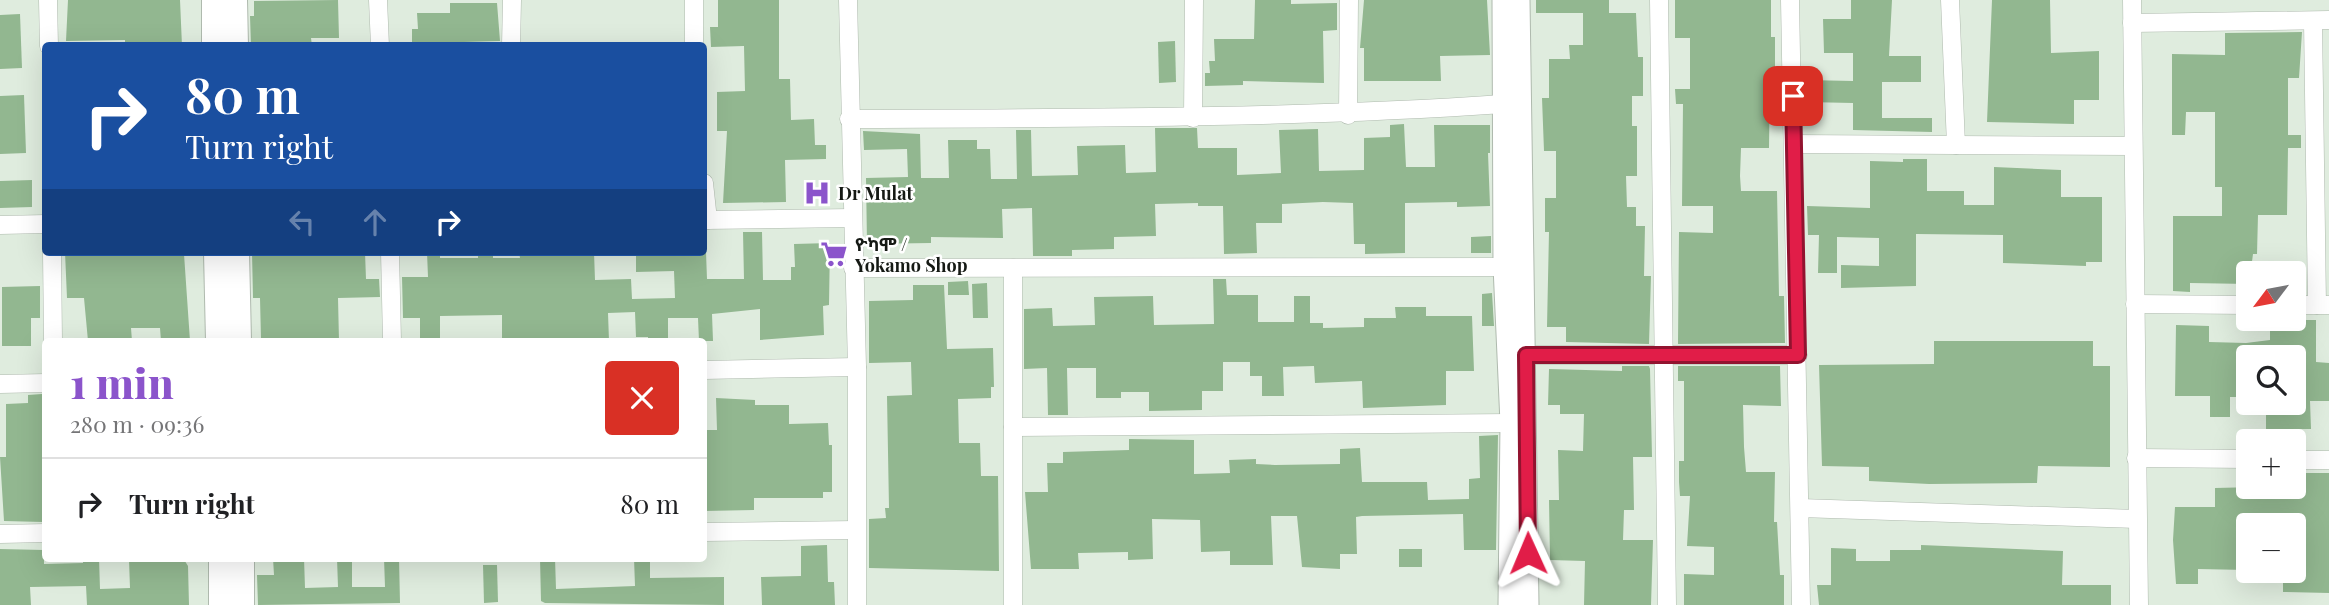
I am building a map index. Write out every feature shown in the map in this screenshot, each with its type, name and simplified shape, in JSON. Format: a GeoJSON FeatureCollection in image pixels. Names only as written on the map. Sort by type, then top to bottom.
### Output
{"type":"FeatureCollection","features":[{"type":"Feature","properties":{"kind":"main road"},"geometry":{"type":"LineString","coordinates":[[214,0],[214,42]]}},
{"type":"Feature","properties":{"kind":"main road"},"geometry":{"type":"LineString","coordinates":[[235,0],[236,42]]}},
{"type":"Feature","properties":{"kind":"main road"},"geometry":{"type":"LineString","coordinates":[[216,256],[218,338]]}},
{"type":"Feature","properties":{"kind":"main road"},"geometry":{"type":"LineString","coordinates":[[237,256],[239,338]]}},
{"type":"Feature","properties":{"kind":"main road"},"geometry":{"type":"LineString","coordinates":[[221,562],[221,605]]}},
{"type":"Feature","properties":{"kind":"main road"},"geometry":{"type":"LineString","coordinates":[[242,562],[242,605]]}},
{"type":"Feature","properties":{"kind":"street"},"geometry":{"type":"LineString","coordinates":[[48,0],[49,42]]}},
{"type":"Feature","properties":{"kind":"street"},"geometry":{"type":"LineString","coordinates":[[378,0],[380,42]]}},
{"type":"Feature","properties":{"kind":"street"},"geometry":{"type":"LineString","coordinates":[[510,42],[512,0]]}},
{"type":"Feature","properties":{"kind":"street"},"geometry":{"type":"LineString","coordinates":[[694,0],[694,42]]}},
{"type":"Feature","properties":{"kind":"street"},"geometry":{"type":"LineString","coordinates":[[848,0],[857,367],[858,605]]}},
{"type":"Feature","properties":{"kind":"street"},"geometry":{"type":"LineString","coordinates":[[1193,118],[1194,0]]}},
{"type":"Feature","properties":{"kind":"street"},"geometry":{"type":"LineString","coordinates":[[1348,115],[1349,0]]}},
{"type":"Feature","properties":{"kind":"street"},"geometry":{"type":"LineString","coordinates":[[1503,0],[1503,104],[1514,267],[1526,355],[1528,605]]}},
{"type":"Feature","properties":{"kind":"street"},"geometry":{"type":"LineString","coordinates":[[1509,605],[1519,0]]}},
{"type":"Feature","properties":{"kind":"street"},"geometry":{"type":"LineString","coordinates":[[1659,0],[1667,605]]}},
{"type":"Feature","properties":{"kind":"street"},"geometry":{"type":"LineString","coordinates":[[1790,0],[1801,605]]}},
{"type":"Feature","properties":{"kind":"street"},"geometry":{"type":"LineString","coordinates":[[1950,0],[1956,145]]}},
{"type":"Feature","properties":{"kind":"street"},"geometry":{"type":"LineString","coordinates":[[2132,0],[2139,605]]}},
{"type":"Feature","properties":{"kind":"street"},"geometry":{"type":"LineString","coordinates":[[2132,23],[2321,20],[2323,305]]}},
{"type":"Feature","properties":{"kind":"street"},"geometry":{"type":"LineString","coordinates":[[849,119],[1348,115],[1503,104]]}},
{"type":"Feature","properties":{"kind":"street"},"geometry":{"type":"LineString","coordinates":[[1794,145],[2133,146]]}},
{"type":"Feature","properties":{"kind":"street"},"geometry":{"type":"LineString","coordinates":[[707,220],[852,218]]}},
{"type":"Feature","properties":{"kind":"street"},"geometry":{"type":"LineString","coordinates":[[0,225],[42,225]]}},
{"type":"Feature","properties":{"kind":"street"},"geometry":{"type":"LineString","coordinates":[[51,256],[53,338]]}},
{"type":"Feature","properties":{"kind":"street"},"geometry":{"type":"LineString","coordinates":[[390,256],[392,338]]}},
{"type":"Feature","properties":{"kind":"street"},"geometry":{"type":"LineString","coordinates":[[853,268],[1514,267]]}},
{"type":"Feature","properties":{"kind":"street"},"geometry":{"type":"LineString","coordinates":[[1013,268],[1013,605]]}},
{"type":"Feature","properties":{"kind":"street"},"geometry":{"type":"LineString","coordinates":[[2135,304],[2236,305]]}},
{"type":"Feature","properties":{"kind":"street"},"geometry":{"type":"LineString","coordinates":[[1526,355],[1798,355]]}},
{"type":"Feature","properties":{"kind":"street"},"geometry":{"type":"LineString","coordinates":[[707,370],[857,367]]}},
{"type":"Feature","properties":{"kind":"street"},"geometry":{"type":"LineString","coordinates":[[0,384],[42,383]]}},
{"type":"Feature","properties":{"kind":"street"},"geometry":{"type":"LineString","coordinates":[[1013,427],[1511,423]]}},
{"type":"Feature","properties":{"kind":"street"},"geometry":{"type":"LineString","coordinates":[[2136,458],[2236,460]]}},
{"type":"Feature","properties":{"kind":"street"},"geometry":{"type":"LineString","coordinates":[[2306,460],[2329,460]]}},
{"type":"Feature","properties":{"kind":"street"},"geometry":{"type":"LineString","coordinates":[[1800,508],[2137,519]]}},
{"type":"Feature","properties":{"kind":"street"},"geometry":{"type":"LineString","coordinates":[[707,532],[856,530]]}},
{"type":"Feature","properties":{"kind":"street"},"geometry":{"type":"LineString","coordinates":[[0,534],[42,533]]}},
{"type":"Feature","properties":{"kind":"building"},"geometry":{"type":"Polygon","coordinates":[[[68,0],[180,0],[182,42],[66,41],[68,0]]]}},
{"type":"Feature","properties":{"kind":"building"},"geometry":{"type":"Polygon","coordinates":[[[338,0],[339,38],[311,38],[312,42],[251,42],[250,16],[254,16],[254,1],[338,0]]]}},
{"type":"Feature","properties":{"kind":"building"},"geometry":{"type":"Polygon","coordinates":[[[718,0],[779,0],[779,79],[790,79],[791,120],[814,119],[815,145],[826,145],[826,159],[785,160],[786,202],[723,203],[727,131],[717,131],[717,92],[745,91],[744,46],[711,47],[710,27],[718,27],[718,0]]]}},
{"type":"Feature","properties":{"kind":"building"},"geometry":{"type":"Polygon","coordinates":[[[1255,0],[1291,0],[1291,4],[1337,3],[1337,30],[1323,31],[1324,83],[1243,81],[1243,85],[1205,86],[1205,73],[1210,73],[1209,61],[1215,61],[1214,39],[1254,39],[1255,0]]]}},
{"type":"Feature","properties":{"kind":"building"},"geometry":{"type":"Polygon","coordinates":[[[1364,0],[1487,0],[1490,55],[1440,56],[1441,81],[1364,81],[1364,48],[1360,48],[1364,0]]]}},
{"type":"Feature","properties":{"kind":"building"},"geometry":{"type":"Polygon","coordinates":[[[1536,0],[1609,0],[1609,13],[1636,13],[1638,57],[1643,57],[1643,96],[1632,96],[1632,126],[1637,126],[1637,176],[1626,176],[1627,207],[1636,207],[1636,226],[1645,226],[1644,276],[1651,276],[1649,344],[1566,342],[1566,327],[1547,327],[1549,232],[1545,232],[1545,198],[1556,198],[1556,151],[1544,151],[1542,98],[1549,98],[1549,59],[1570,59],[1569,45],[1583,45],[1583,13],[1536,13],[1536,0]]]}},
{"type":"Feature","properties":{"kind":"building"},"geometry":{"type":"Polygon","coordinates":[[[1675,0],[1771,0],[1771,37],[1775,37],[1775,68],[1770,68],[1769,148],[1741,148],[1740,176],[1741,191],[1777,191],[1779,296],[1784,296],[1785,343],[1678,344],[1679,232],[1713,233],[1713,206],[1682,206],[1683,104],[1676,104],[1675,89],[1690,89],[1690,38],[1675,38],[1675,0]]]}},
{"type":"Feature","properties":{"kind":"building"},"geometry":{"type":"Polygon","coordinates":[[[1851,0],[1892,0],[1889,56],[1921,56],[1921,82],[1882,82],[1882,118],[1932,118],[1932,132],[1853,130],[1853,103],[1806,102],[1806,80],[1853,81],[1853,53],[1824,53],[1823,19],[1851,19],[1851,0]]]}},
{"type":"Feature","properties":{"kind":"building"},"geometry":{"type":"Polygon","coordinates":[[[1992,0],[2050,0],[2051,53],[2099,51],[2099,100],[2074,100],[2074,124],[1987,122],[1992,0]]]}},
{"type":"Feature","properties":{"kind":"building"},"geometry":{"type":"Polygon","coordinates":[[[450,3],[497,3],[500,41],[412,42],[412,29],[418,29],[417,13],[450,13],[450,3]]]}},
{"type":"Feature","properties":{"kind":"building"},"geometry":{"type":"Polygon","coordinates":[[[20,14],[22,68],[0,69],[0,15],[20,14]]]}},
{"type":"Feature","properties":{"kind":"building"},"geometry":{"type":"Polygon","coordinates":[[[2302,32],[2299,78],[2288,78],[2288,135],[2301,135],[2301,148],[2288,148],[2287,215],[2258,215],[2257,254],[2253,254],[2252,261],[2236,261],[2236,284],[2190,283],[2190,292],[2173,291],[2173,216],[2222,216],[2222,187],[2215,187],[2215,112],[2186,112],[2185,135],[2172,135],[2172,54],[2225,55],[2225,33],[2302,32]]]}},
{"type":"Feature","properties":{"kind":"building"},"geometry":{"type":"Polygon","coordinates":[[[1175,41],[1176,82],[1159,83],[1158,42],[1175,41]]]}},
{"type":"Feature","properties":{"kind":"building"},"geometry":{"type":"Polygon","coordinates":[[[24,95],[26,153],[0,154],[0,96],[24,95]]]}},
{"type":"Feature","properties":{"kind":"building"},"geometry":{"type":"Polygon","coordinates":[[[1404,124],[1406,167],[1435,167],[1434,125],[1490,125],[1490,206],[1457,207],[1457,202],[1405,203],[1405,253],[1365,254],[1365,244],[1354,244],[1353,203],[1323,202],[1282,204],[1282,223],[1256,223],[1257,253],[1224,254],[1223,206],[1198,206],[1198,203],[1155,204],[1156,236],[1114,237],[1114,249],[1072,250],[1072,256],[1033,256],[1032,208],[1002,209],[1003,238],[931,237],[931,243],[867,244],[866,178],[908,177],[907,149],[864,150],[863,131],[920,134],[921,178],[949,178],[948,140],[977,140],[977,149],[990,149],[991,179],[1017,179],[1016,130],[1031,130],[1032,176],[1078,175],[1077,146],[1125,145],[1126,173],[1156,172],[1155,128],[1197,128],[1198,148],[1237,148],[1237,175],[1281,173],[1279,130],[1318,129],[1319,171],[1364,170],[1364,138],[1390,137],[1390,125],[1404,124]]]}},
{"type":"Feature","properties":{"kind":"building"},"geometry":{"type":"Polygon","coordinates":[[[1903,159],[1927,159],[1927,191],[1964,191],[1964,205],[1994,205],[1994,167],[2061,170],[2061,197],[2102,197],[2102,262],[2086,262],[2086,266],[2003,263],[2003,235],[1916,234],[1916,286],[1841,288],[1841,265],[1879,266],[1879,238],[1837,237],[1837,273],[1818,273],[1819,235],[1808,235],[1807,206],[1870,208],[1870,161],[1903,162],[1903,159]]]}},
{"type":"Feature","properties":{"kind":"building"},"geometry":{"type":"Polygon","coordinates":[[[32,180],[32,207],[0,208],[0,181],[32,180]]]}},
{"type":"Feature","properties":{"kind":"building"},"geometry":{"type":"Polygon","coordinates":[[[743,232],[762,232],[763,280],[791,280],[791,267],[795,267],[794,244],[830,243],[829,305],[823,306],[824,335],[760,340],[760,309],[712,314],[713,341],[699,338],[698,318],[668,318],[668,338],[636,337],[635,312],[608,313],[609,338],[502,338],[502,315],[440,316],[440,338],[420,338],[420,318],[403,318],[402,277],[428,277],[427,256],[594,256],[595,280],[631,279],[632,299],[675,298],[674,271],[636,272],[636,256],[706,256],[707,279],[744,279],[743,232]]]}},
{"type":"Feature","properties":{"kind":"building"},"geometry":{"type":"Polygon","coordinates":[[[1491,236],[1491,253],[1471,253],[1471,237],[1491,236]]]}},
{"type":"Feature","properties":{"kind":"building"},"geometry":{"type":"Polygon","coordinates":[[[65,256],[184,256],[190,338],[161,338],[160,328],[131,328],[132,338],[88,338],[84,298],[67,298],[65,256]]]}},
{"type":"Feature","properties":{"kind":"building"},"geometry":{"type":"Polygon","coordinates":[[[252,256],[365,256],[366,279],[379,279],[380,297],[338,298],[339,338],[261,338],[260,298],[253,298],[252,256]]]}},
{"type":"Feature","properties":{"kind":"building"},"geometry":{"type":"Polygon","coordinates":[[[1213,279],[1226,279],[1227,295],[1258,295],[1258,322],[1294,322],[1294,296],[1310,296],[1310,323],[1323,323],[1323,328],[1364,327],[1364,318],[1396,318],[1395,307],[1426,307],[1426,316],[1472,316],[1474,371],[1446,371],[1446,405],[1363,408],[1362,381],[1315,383],[1314,366],[1283,367],[1284,396],[1262,396],[1262,376],[1250,376],[1250,362],[1223,362],[1223,391],[1202,391],[1202,410],[1149,411],[1149,392],[1121,392],[1121,398],[1096,398],[1096,368],[1067,368],[1068,415],[1048,415],[1047,368],[1024,369],[1024,309],[1052,308],[1053,326],[1095,325],[1094,297],[1153,296],[1154,325],[1214,324],[1213,279]]]}},
{"type":"Feature","properties":{"kind":"building"},"geometry":{"type":"Polygon","coordinates":[[[968,281],[969,295],[948,295],[948,282],[968,281]]]}},
{"type":"Feature","properties":{"kind":"building"},"geometry":{"type":"Polygon","coordinates":[[[987,283],[988,318],[973,318],[972,284],[987,283]]]}},
{"type":"Feature","properties":{"kind":"building"},"geometry":{"type":"Polygon","coordinates":[[[913,285],[944,285],[947,349],[993,348],[994,387],[991,387],[991,398],[958,399],[959,443],[980,443],[981,476],[998,476],[999,571],[869,568],[869,519],[886,518],[885,508],[889,508],[887,396],[912,395],[911,362],[869,363],[869,301],[913,300],[913,285]]]}},
{"type":"Feature","properties":{"kind":"building"},"geometry":{"type":"Polygon","coordinates":[[[40,286],[40,318],[31,318],[31,346],[2,346],[2,287],[40,286]]]}},
{"type":"Feature","properties":{"kind":"building"},"geometry":{"type":"Polygon","coordinates":[[[1492,293],[1494,326],[1482,326],[1482,294],[1492,293]]]}},
{"type":"Feature","properties":{"kind":"building"},"geometry":{"type":"Polygon","coordinates":[[[2306,320],[2316,320],[2316,362],[2329,363],[2329,401],[2310,401],[2311,429],[2266,429],[2266,415],[2306,415],[2306,345],[2236,345],[2236,397],[2230,397],[2230,417],[2210,417],[2210,396],[2175,396],[2176,325],[2209,326],[2209,342],[2246,343],[2270,340],[2270,331],[2306,331],[2306,320]]]}},
{"type":"Feature","properties":{"kind":"building"},"geometry":{"type":"Polygon","coordinates":[[[1934,341],[2093,341],[2093,366],[2110,366],[2110,467],[2038,466],[2037,483],[1929,484],[1869,481],[1869,467],[1822,466],[1819,365],[1934,364],[1934,341]]]}},
{"type":"Feature","properties":{"kind":"building"},"geometry":{"type":"Polygon","coordinates":[[[1622,366],[1649,366],[1650,369],[1652,457],[1633,457],[1634,510],[1624,510],[1623,540],[1653,540],[1651,605],[1584,605],[1585,561],[1550,560],[1549,500],[1559,500],[1558,450],[1583,451],[1584,414],[1560,414],[1560,405],[1548,405],[1549,369],[1622,371],[1622,366]]]}},
{"type":"Feature","properties":{"kind":"building"},"geometry":{"type":"Polygon","coordinates":[[[1678,366],[1780,366],[1781,406],[1743,405],[1746,472],[1775,472],[1774,522],[1777,522],[1780,575],[1784,575],[1784,605],[1684,605],[1684,574],[1714,575],[1714,547],[1687,546],[1690,496],[1680,496],[1679,461],[1684,461],[1684,381],[1678,381],[1678,366]]]}},
{"type":"Feature","properties":{"kind":"building"},"geometry":{"type":"Polygon","coordinates":[[[42,394],[42,522],[4,521],[0,457],[6,457],[6,404],[28,403],[28,395],[42,394]]]}},
{"type":"Feature","properties":{"kind":"building"},"geometry":{"type":"Polygon","coordinates":[[[716,398],[755,400],[755,405],[789,405],[789,424],[828,423],[829,445],[832,445],[832,492],[823,492],[823,498],[754,498],[754,510],[707,511],[707,430],[717,430],[716,398]]]}},
{"type":"Feature","properties":{"kind":"building"},"geometry":{"type":"Polygon","coordinates":[[[1498,435],[1496,550],[1464,550],[1463,514],[1362,516],[1356,517],[1357,554],[1340,554],[1340,569],[1302,567],[1297,516],[1271,516],[1273,565],[1230,565],[1230,551],[1201,552],[1200,520],[1152,519],[1153,559],[1128,560],[1128,552],[1078,553],[1079,569],[1031,569],[1025,492],[1048,492],[1047,463],[1063,463],[1063,452],[1129,450],[1129,439],[1194,440],[1194,474],[1230,473],[1229,460],[1256,459],[1256,464],[1275,465],[1340,464],[1340,449],[1360,448],[1362,482],[1427,482],[1428,500],[1469,499],[1469,479],[1480,478],[1479,436],[1498,435]]]}},
{"type":"Feature","properties":{"kind":"building"},"geometry":{"type":"Polygon","coordinates":[[[2306,473],[2329,473],[2329,593],[2283,592],[2283,583],[2306,583],[2306,513],[2236,513],[2236,570],[2198,569],[2198,584],[2176,584],[2173,540],[2175,507],[2215,507],[2215,488],[2236,487],[2236,499],[2306,499],[2306,473]]]}},
{"type":"Feature","properties":{"kind":"building"},"geometry":{"type":"Polygon","coordinates":[[[827,545],[828,582],[834,582],[835,605],[762,605],[761,577],[801,576],[801,546],[827,545]]]}},
{"type":"Feature","properties":{"kind":"building"},"geometry":{"type":"Polygon","coordinates":[[[1921,545],[2063,551],[2062,585],[2111,585],[2111,605],[1819,605],[1817,585],[1831,585],[1831,548],[1856,549],[1856,561],[1890,561],[1890,550],[1921,550],[1921,545]]]}},
{"type":"Feature","properties":{"kind":"building"},"geometry":{"type":"Polygon","coordinates":[[[0,549],[42,550],[44,564],[99,562],[100,589],[130,588],[129,562],[186,562],[188,566],[189,605],[87,605],[86,586],[30,587],[31,605],[0,605],[0,549]]]}},
{"type":"Feature","properties":{"kind":"building"},"geometry":{"type":"Polygon","coordinates":[[[1399,549],[1422,549],[1422,567],[1399,567],[1399,549]]]}},
{"type":"Feature","properties":{"kind":"building"},"geometry":{"type":"Polygon","coordinates":[[[273,562],[304,562],[305,588],[338,587],[337,562],[352,562],[352,587],[385,587],[384,562],[399,562],[400,603],[258,605],[257,575],[274,575],[273,562]]]}},
{"type":"Feature","properties":{"kind":"building"},"geometry":{"type":"Polygon","coordinates":[[[540,562],[555,562],[556,589],[635,586],[634,562],[650,562],[650,578],[724,577],[724,605],[541,601],[540,562]]]}},
{"type":"Feature","properties":{"kind":"building"},"geometry":{"type":"Polygon","coordinates":[[[483,565],[497,565],[498,602],[484,603],[483,565]]]}},
{"type":"Feature","properties":{"kind":"place","name":"Dr Mulat"},"geometry":{"type":"Point","coordinates":[817,193]}},
{"type":"Feature","properties":{"kind":"place","name":"ዮካሞ / Yokamo Shop"},"geometry":{"type":"Point","coordinates":[834,254]}},
{"type":"Feature","properties":{"kind":"route"},"geometry":{"type":"LineString","coordinates":[[1528,553],[1526,355],[1798,355],[1793,96]]}}]}
